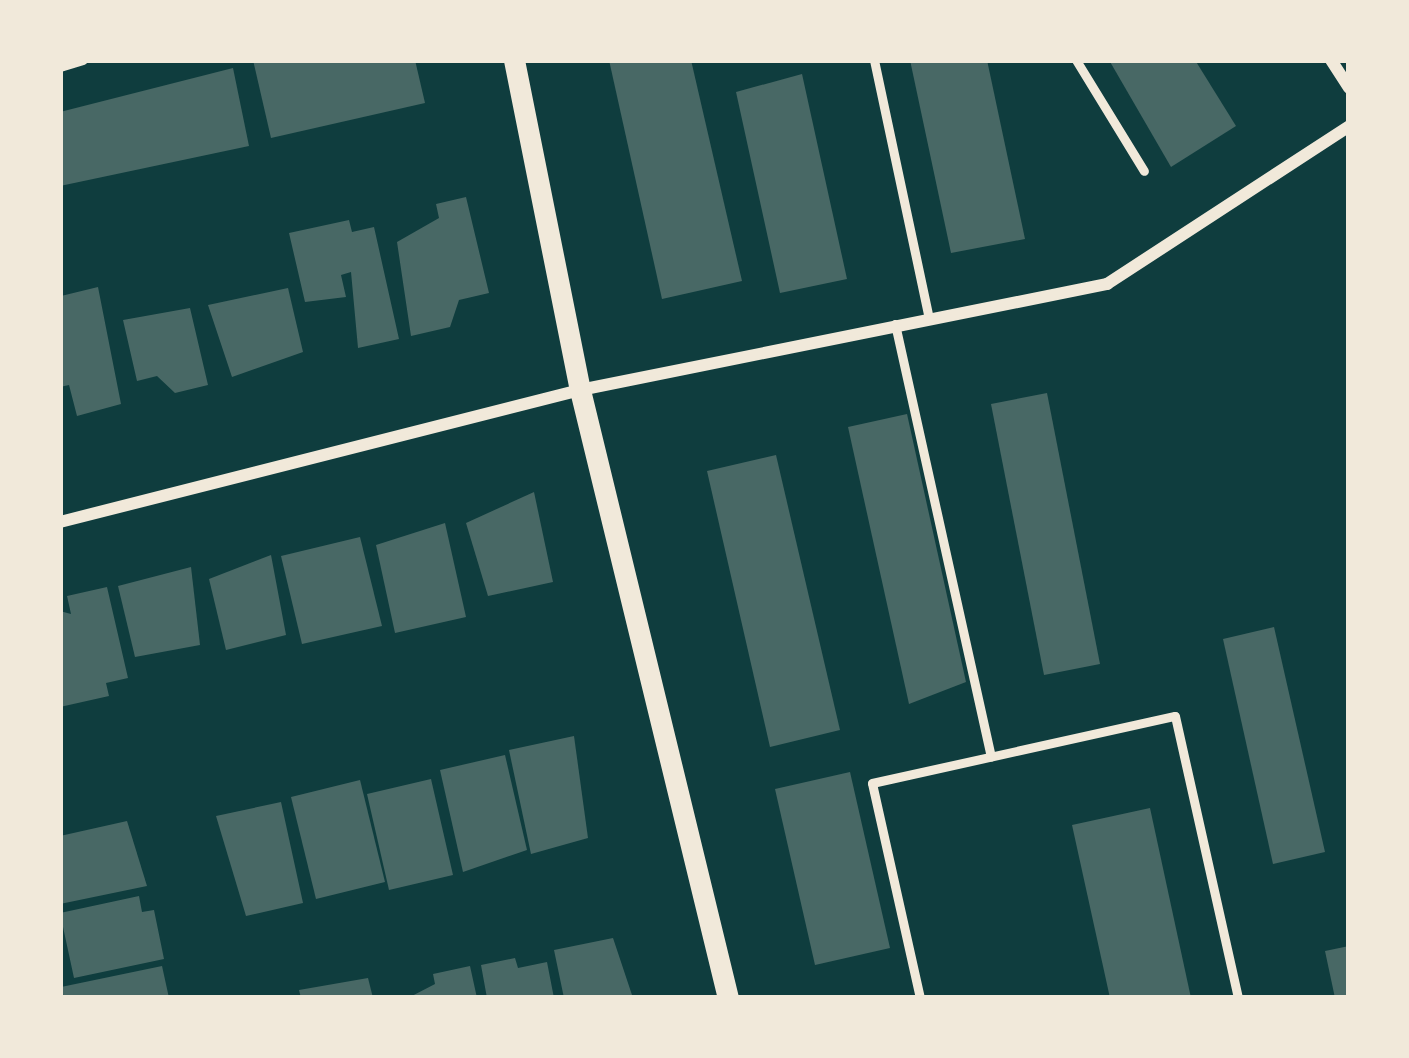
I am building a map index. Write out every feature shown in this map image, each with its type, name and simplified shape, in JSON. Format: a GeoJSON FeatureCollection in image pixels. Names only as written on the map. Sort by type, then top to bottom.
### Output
{"type":"FeatureCollection","features":[{"type":"Feature","properties":{"kind":"street"},"geometry":{"type":"LineString","coordinates":[[514,60],[580,390],[728,998]]}},
{"type":"Feature","properties":{"kind":"street"},"geometry":{"type":"LineString","coordinates":[[1331,60],[1349,88]]}},
{"type":"Feature","properties":{"kind":"street"},"geometry":{"type":"LineString","coordinates":[[60,521],[580,390],[1107,284],[1349,126]]}},
{"type":"Feature","properties":{"kind":"lane"},"geometry":{"type":"LineString","coordinates":[[60,67],[83,60]]}},
{"type":"Feature","properties":{"kind":"lane"},"geometry":{"type":"LineString","coordinates":[[874,60],[929,319]]}},
{"type":"Feature","properties":{"kind":"lane"},"geometry":{"type":"LineString","coordinates":[[1076,60],[1144,170]]}},
{"type":"Feature","properties":{"kind":"lane"},"geometry":{"type":"LineString","coordinates":[[895,324],[991,756]]}},
{"type":"Feature","properties":{"kind":"lane"},"geometry":{"type":"LineString","coordinates":[[920,998],[872,783],[1174,716],[1238,998]]}},
{"type":"Feature","properties":{"kind":"building"},"geometry":{"type":"Polygon","coordinates":[[[253,60],[415,60],[425,103],[271,138],[253,60]]]}},
{"type":"Feature","properties":{"kind":"building"},"geometry":{"type":"Polygon","coordinates":[[[609,60],[691,60],[742,281],[662,299],[609,60]]]}},
{"type":"Feature","properties":{"kind":"building"},"geometry":{"type":"Polygon","coordinates":[[[910,60],[987,60],[1025,239],[951,253],[910,60]]]}},
{"type":"Feature","properties":{"kind":"building"},"geometry":{"type":"Polygon","coordinates":[[[1109,60],[1195,60],[1236,126],[1171,167],[1109,60]]]}},
{"type":"Feature","properties":{"kind":"building"},"geometry":{"type":"Polygon","coordinates":[[[233,68],[249,146],[60,186],[60,112],[233,68]]]}},
{"type":"Feature","properties":{"kind":"building"},"geometry":{"type":"Polygon","coordinates":[[[802,74],[847,279],[780,293],[736,92],[802,74]]]}},
{"type":"Feature","properties":{"kind":"building"},"geometry":{"type":"Polygon","coordinates":[[[466,197],[489,293],[459,300],[450,327],[411,336],[397,242],[439,218],[436,204],[466,197]]]}},
{"type":"Feature","properties":{"kind":"building"},"geometry":{"type":"Polygon","coordinates":[[[349,220],[352,232],[374,227],[399,339],[358,348],[351,272],[341,275],[346,297],[305,302],[289,233],[349,220]]]}},
{"type":"Feature","properties":{"kind":"building"},"geometry":{"type":"Polygon","coordinates":[[[98,287],[121,404],[77,416],[69,385],[60,387],[61,296],[98,287]]]}},
{"type":"Feature","properties":{"kind":"building"},"geometry":{"type":"Polygon","coordinates":[[[288,288],[303,352],[232,377],[208,305],[288,288]]]}},
{"type":"Feature","properties":{"kind":"building"},"geometry":{"type":"Polygon","coordinates":[[[190,308],[208,385],[175,393],[157,376],[137,381],[123,320],[190,308]]]}},
{"type":"Feature","properties":{"kind":"building"},"geometry":{"type":"Polygon","coordinates":[[[1047,393],[1100,664],[1044,675],[991,404],[1047,393]]]}},
{"type":"Feature","properties":{"kind":"building"},"geometry":{"type":"Polygon","coordinates":[[[907,414],[966,682],[909,704],[848,427],[907,414]]]}},
{"type":"Feature","properties":{"kind":"building"},"geometry":{"type":"Polygon","coordinates":[[[776,455],[840,730],[770,747],[707,471],[776,455]]]}},
{"type":"Feature","properties":{"kind":"building"},"geometry":{"type":"Polygon","coordinates":[[[534,492],[553,582],[488,596],[466,523],[534,492]]]}},
{"type":"Feature","properties":{"kind":"building"},"geometry":{"type":"Polygon","coordinates":[[[445,523],[466,617],[395,633],[376,545],[445,523]]]}},
{"type":"Feature","properties":{"kind":"building"},"geometry":{"type":"Polygon","coordinates":[[[360,537],[382,626],[302,644],[281,556],[360,537]]]}},
{"type":"Feature","properties":{"kind":"building"},"geometry":{"type":"Polygon","coordinates":[[[271,555],[286,635],[226,650],[209,579],[271,555]]]}},
{"type":"Feature","properties":{"kind":"building"},"geometry":{"type":"Polygon","coordinates":[[[191,567],[200,645],[135,657],[118,586],[191,567]]]}},
{"type":"Feature","properties":{"kind":"building"},"geometry":{"type":"Polygon","coordinates":[[[107,587],[128,678],[106,683],[109,696],[60,707],[60,611],[71,614],[67,596],[107,587]]]}},
{"type":"Feature","properties":{"kind":"building"},"geometry":{"type":"Polygon","coordinates":[[[1274,627],[1325,852],[1273,864],[1223,639],[1274,627]]]}},
{"type":"Feature","properties":{"kind":"building"},"geometry":{"type":"Polygon","coordinates":[[[574,736],[588,838],[531,854],[509,750],[574,736]]]}},
{"type":"Feature","properties":{"kind":"building"},"geometry":{"type":"Polygon","coordinates":[[[505,755],[527,850],[463,872],[440,770],[505,755]]]}},
{"type":"Feature","properties":{"kind":"building"},"geometry":{"type":"Polygon","coordinates":[[[850,772],[890,948],[815,965],[775,789],[850,772]]]}},
{"type":"Feature","properties":{"kind":"building"},"geometry":{"type":"Polygon","coordinates":[[[431,779],[453,875],[389,890],[367,794],[431,779]]]}},
{"type":"Feature","properties":{"kind":"building"},"geometry":{"type":"Polygon","coordinates":[[[360,780],[385,882],[316,899],[291,797],[360,780]]]}},
{"type":"Feature","properties":{"kind":"building"},"geometry":{"type":"Polygon","coordinates":[[[281,802],[303,903],[246,916],[216,816],[281,802]]]}},
{"type":"Feature","properties":{"kind":"building"},"geometry":{"type":"Polygon","coordinates":[[[1150,808],[1191,998],[1110,998],[1072,825],[1150,808]]]}},
{"type":"Feature","properties":{"kind":"building"},"geometry":{"type":"Polygon","coordinates":[[[127,821],[147,886],[60,904],[60,836],[127,821]]]}},
{"type":"Feature","properties":{"kind":"building"},"geometry":{"type":"Polygon","coordinates":[[[139,896],[142,912],[154,910],[164,959],[74,978],[60,913],[139,896]]]}},
{"type":"Feature","properties":{"kind":"building"},"geometry":{"type":"Polygon","coordinates":[[[613,938],[633,998],[564,998],[554,950],[613,938]]]}},
{"type":"Feature","properties":{"kind":"building"},"geometry":{"type":"Polygon","coordinates":[[[1349,946],[1349,998],[1335,998],[1325,951],[1349,946]]]}},
{"type":"Feature","properties":{"kind":"building"},"geometry":{"type":"Polygon","coordinates":[[[515,958],[518,968],[547,962],[554,998],[487,998],[481,965],[515,958]]]}},
{"type":"Feature","properties":{"kind":"building"},"geometry":{"type":"Polygon","coordinates":[[[162,966],[169,998],[64,998],[61,987],[162,966]]]}},
{"type":"Feature","properties":{"kind":"building"},"geometry":{"type":"Polygon","coordinates":[[[470,966],[477,998],[408,998],[435,984],[433,974],[470,966]]]}},
{"type":"Feature","properties":{"kind":"building"},"geometry":{"type":"Polygon","coordinates":[[[368,978],[373,998],[301,998],[299,990],[368,978]]]}}]}
